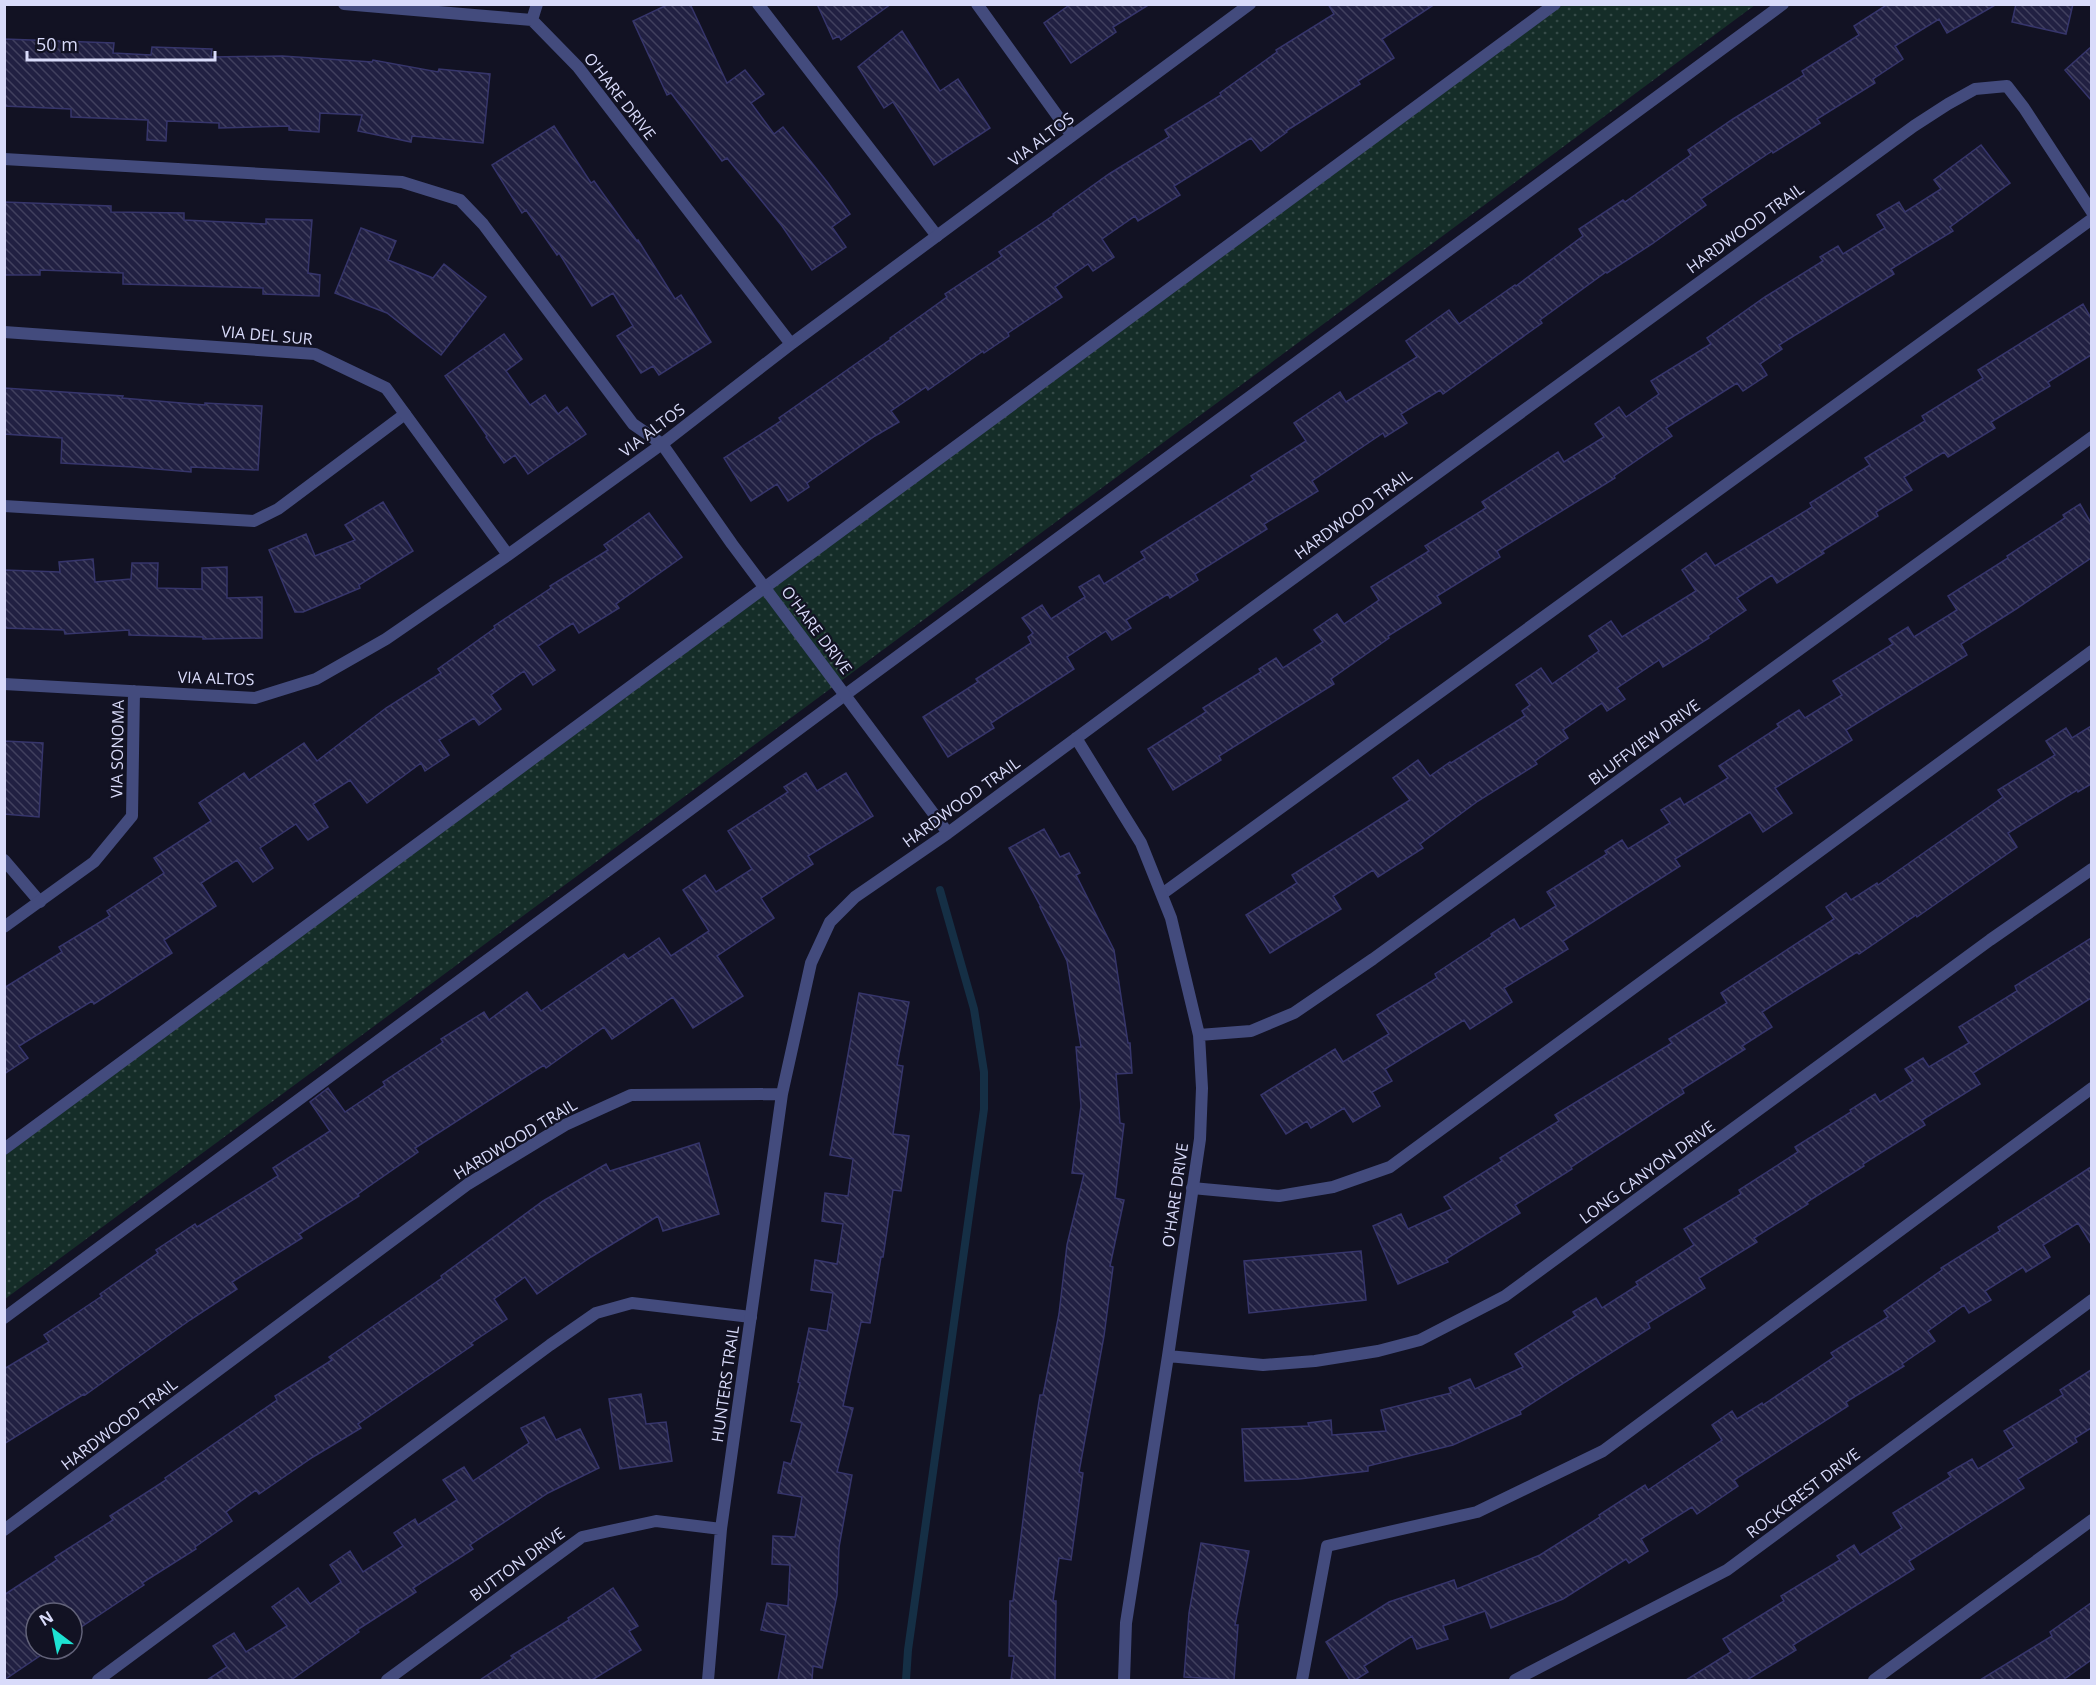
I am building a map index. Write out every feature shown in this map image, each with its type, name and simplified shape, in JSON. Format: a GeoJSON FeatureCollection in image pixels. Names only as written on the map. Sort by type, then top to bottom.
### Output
{"type":"FeatureCollection","features":[{"type":"Feature","properties":{"kind":"street"},"geometry":{"type":"LineString","coordinates":[[344,4],[532,20],[537,4]]}},
{"type":"Feature","properties":{"kind":"street"},"geometry":{"type":"LineString","coordinates":[[758,4],[937,236]]}},
{"type":"Feature","properties":{"kind":"street"},"geometry":{"type":"LineString","coordinates":[[976,4],[1072,136]]}},
{"type":"Feature","properties":{"kind":"street","name":"VIA ALTOS"},"geometry":{"type":"LineString","coordinates":[[4,684],[255,698],[316,679],[386,639],[662,444],[791,344],[1250,4]]}},
{"type":"Feature","properties":{"kind":"street"},"geometry":{"type":"LineString","coordinates":[[4,1149],[1555,4]]}},
{"type":"Feature","properties":{"kind":"street"},"geometry":{"type":"LineString","coordinates":[[4,1318],[1783,4]]}},
{"type":"Feature","properties":{"kind":"street","name":"O'HARE DRIVE"},"geometry":{"type":"LineString","coordinates":[[532,20],[578,67],[791,344]]}},
{"type":"Feature","properties":{"kind":"street","name":"HARDWOOD TRAIL"},"geometry":{"type":"LineString","coordinates":[[4,1530],[468,1184],[565,1125],[631,1095],[782,1094],[811,963],[830,922],[855,897],[948,833],[1914,126],[1948,104],[1975,89],[2007,86],[2024,108],[2091,212]]}},
{"type":"Feature","properties":{"kind":"street","name":"O'HARE DRIVE"},"geometry":{"type":"LineString","coordinates":[[4,159],[402,182],[460,201],[483,224],[633,424],[662,444],[765,588],[948,833]]}},
{"type":"Feature","properties":{"kind":"street"},"geometry":{"type":"LineString","coordinates":[[1162,894],[2091,219]]}},
{"type":"Feature","properties":{"kind":"street","name":"VIA DEL SUR"},"geometry":{"type":"LineString","coordinates":[[4,332],[315,354],[386,388],[508,555]]}},
{"type":"Feature","properties":{"kind":"street"},"geometry":{"type":"LineString","coordinates":[[4,506],[254,521],[278,509],[405,414]]}},
{"type":"Feature","properties":{"kind":"street","name":"BLUFFVIEW DRIVE"},"geometry":{"type":"LineString","coordinates":[[1199,1035],[1251,1031],[1294,1013],[1392,945],[2091,437]]}},
{"type":"Feature","properties":{"kind":"street"},"geometry":{"type":"LineString","coordinates":[[1192,1188],[1279,1196],[1333,1186],[1389,1167],[2091,651]]}},
{"type":"Feature","properties":{"kind":"street","name":"VIA SONOMA"},"geometry":{"type":"LineString","coordinates":[[4,927],[94,862],[132,816],[134,691]]}},
{"type":"Feature","properties":{"kind":"street","name":"O'HARE DRIVE"},"geometry":{"type":"LineString","coordinates":[[1076,738],[1141,843],[1172,918],[1199,1035],[1202,1088],[1200,1139],[1126,1623],[1124,1680]]}},
{"type":"Feature","properties":{"kind":"street"},"geometry":{"type":"LineString","coordinates":[[4,860],[40,902]]}},
{"type":"Feature","properties":{"kind":"street","name":"LONG CANYON DRIVE"},"geometry":{"type":"LineString","coordinates":[[1168,1356],[1263,1365],[1315,1361],[1378,1352],[1420,1340],[1505,1296],[1990,940],[2091,869]]}},
{"type":"Feature","properties":{"kind":"street"},"geometry":{"type":"LineString","coordinates":[[1302,1680],[1327,1546],[1477,1512],[1602,1451],[2091,1088]]}},
{"type":"Feature","properties":{"kind":"street","name":"HUNTERS TRAIL"},"geometry":{"type":"LineString","coordinates":[[708,1680],[721,1529],[782,1094]]}},
{"type":"Feature","properties":{"kind":"street","name":"ROCKCREST DRIVE"},"geometry":{"type":"LineString","coordinates":[[1515,1680],[1727,1570],[2091,1300]]}},
{"type":"Feature","properties":{"kind":"street"},"geometry":{"type":"LineString","coordinates":[[98,1680],[540,1352],[597,1314],[632,1303],[751,1317]]}},
{"type":"Feature","properties":{"kind":"street"},"geometry":{"type":"LineString","coordinates":[[1874,1680],[2091,1520]]}},
{"type":"Feature","properties":{"kind":"street","name":"BUTTON DRIVE"},"geometry":{"type":"LineString","coordinates":[[387,1680],[582,1537],[656,1521],[721,1529]]}},
{"type":"Feature","properties":{"kind":"green space"},"geometry":{"type":"Polygon","coordinates":[[[1563,5],[1755,5],[5,1299],[4,1156],[1563,5]]]}},
{"type":"Feature","properties":{"kind":"building"},"geometry":{"type":"Polygon","coordinates":[[[669,4],[690,4],[727,83],[745,70],[764,94],[751,103],[774,134],[783,127],[850,214],[832,227],[846,247],[812,270],[782,226],[727,158],[722,161],[671,93],[667,95],[633,21],[669,4]]]}},
{"type":"Feature","properties":{"kind":"building"},"geometry":{"type":"Polygon","coordinates":[[[817,4],[891,4],[841,40],[839,36],[833,39],[817,4]]]}},
{"type":"Feature","properties":{"kind":"building"},"geometry":{"type":"Polygon","coordinates":[[[1071,4],[1150,4],[1113,27],[1116,32],[1071,63],[1044,23],[1071,4]]]}},
{"type":"Feature","properties":{"kind":"building"},"geometry":{"type":"Polygon","coordinates":[[[1328,4],[1435,4],[1382,39],[1394,58],[1358,81],[1360,84],[1286,131],[1261,151],[1251,138],[1174,186],[1180,195],[1138,221],[1135,216],[1102,239],[1114,257],[1093,271],[1088,264],[1055,287],[1062,297],[1008,333],[1009,336],[984,353],[983,351],[928,390],[926,387],[891,411],[899,422],[807,483],[809,487],[788,501],[777,484],[751,501],[724,458],[781,421],[779,418],[947,297],[945,294],[1002,256],[999,252],[1109,174],[1169,137],[1165,130],[1221,95],[1220,93],[1277,52],[1276,50],[1334,14],[1328,4]]]}},
{"type":"Feature","properties":{"kind":"building"},"geometry":{"type":"Polygon","coordinates":[[[1888,4],[1997,4],[1947,33],[1939,19],[1895,46],[1903,59],[1873,79],[1875,83],[1817,119],[1820,123],[1773,153],[1772,151],[1701,199],[1706,205],[1652,244],[1606,272],[1540,320],[1542,323],[1443,394],[1440,390],[1401,414],[1407,423],[1385,437],[1383,433],[1312,481],[1318,491],[1264,524],[1267,529],[1195,574],[1198,580],[1170,598],[1168,594],[1126,620],[1131,628],[1112,640],[1106,631],[1067,657],[1074,669],[991,723],[994,728],[948,757],[923,717],[978,682],[976,679],[1031,643],[1028,637],[1033,633],[1022,618],[1042,605],[1051,619],[1085,597],[1079,587],[1099,575],[1104,584],[1145,558],[1141,552],[1254,480],[1251,476],[1306,441],[1294,423],[1340,392],[1346,402],[1417,357],[1406,341],[1449,310],[1459,324],[1516,286],[1583,236],[1579,229],[1623,200],[1625,202],[1691,155],[1688,150],[1804,75],[1802,71],[1859,35],[1854,26],[1888,4]]]}},
{"type":"Feature","properties":{"kind":"building"},"geometry":{"type":"Polygon","coordinates":[[[2016,4],[2073,4],[2066,34],[2012,22],[2016,4]]]}},
{"type":"Feature","properties":{"kind":"building"},"geometry":{"type":"Polygon","coordinates":[[[902,31],[940,91],[958,79],[990,128],[934,165],[893,102],[884,108],[858,67],[902,31]]]}},
{"type":"Feature","properties":{"kind":"building"},"geometry":{"type":"Polygon","coordinates":[[[4,39],[114,43],[113,53],[151,55],[152,47],[212,49],[211,57],[282,56],[372,62],[373,60],[438,72],[439,69],[490,74],[483,143],[412,136],[411,142],[358,131],[362,115],[320,113],[319,132],[289,130],[289,126],[219,128],[219,123],[167,121],[166,141],[147,140],[148,120],[71,117],[71,109],[4,106],[4,39]]]}},
{"type":"Feature","properties":{"kind":"building"},"geometry":{"type":"Polygon","coordinates":[[[2091,47],[2091,100],[2065,70],[2091,47]]]}},
{"type":"Feature","properties":{"kind":"building"},"geometry":{"type":"Polygon","coordinates":[[[554,126],[591,183],[594,181],[638,240],[675,299],[681,295],[711,342],[659,375],[653,366],[641,373],[617,336],[633,326],[613,293],[592,306],[559,253],[557,255],[526,210],[522,213],[492,165],[554,126]]]}},
{"type":"Feature","properties":{"kind":"building"},"geometry":{"type":"Polygon","coordinates":[[[1981,145],[2010,183],[1950,227],[1953,231],[1891,269],[1894,274],[1779,345],[1782,349],[1760,364],[1767,375],[1743,391],[1737,383],[1666,428],[1672,436],[1614,476],[1615,478],[1497,551],[1500,557],[1437,596],[1441,603],[1388,636],[1389,638],[1331,679],[1334,684],[1219,756],[1221,760],[1173,790],[1148,749],[1206,712],[1203,708],[1261,672],[1259,669],[1276,658],[1283,668],[1323,642],[1314,630],[1337,614],[1344,624],[1379,600],[1371,587],[1429,551],[1425,546],[1486,508],[1482,502],[1558,452],[1564,462],[1604,437],[1595,424],[1619,407],[1626,417],[1659,394],[1651,381],[1711,344],[1707,338],[1765,297],[1823,261],[1820,257],[1838,246],[1843,254],[1885,228],[1877,215],[1899,202],[1905,212],[1941,189],[1934,180],[1981,145]]]}},
{"type":"Feature","properties":{"kind":"building"},"geometry":{"type":"Polygon","coordinates":[[[4,202],[111,206],[111,212],[184,213],[184,220],[266,224],[266,219],[312,220],[308,273],[320,275],[319,296],[263,294],[263,288],[123,284],[123,273],[40,270],[40,275],[4,275],[4,202]]]}},
{"type":"Feature","properties":{"kind":"building"},"geometry":{"type":"Polygon","coordinates":[[[361,228],[396,241],[388,260],[433,278],[444,264],[486,297],[441,355],[387,313],[335,293],[361,228]]]}},
{"type":"Feature","properties":{"kind":"building"},"geometry":{"type":"Polygon","coordinates":[[[2083,304],[2091,318],[2091,355],[2048,382],[2050,386],[1991,422],[1995,428],[1948,457],[1944,452],[1904,477],[1912,490],[1876,512],[1878,516],[1777,583],[1772,575],[1737,598],[1746,610],[1708,636],[1709,638],[1663,667],[1659,660],[1617,688],[1625,699],[1607,711],[1602,703],[1563,730],[1568,738],[1535,761],[1537,764],[1478,801],[1420,844],[1423,848],[1378,877],[1373,870],[1333,896],[1341,909],[1270,953],[1246,915],[1297,883],[1292,875],[1410,800],[1393,778],[1418,760],[1430,776],[1525,716],[1522,711],[1530,705],[1516,685],[1541,668],[1552,684],[1599,651],[1589,636],[1611,621],[1622,637],[1696,591],[1682,570],[1706,553],[1715,566],[1812,507],[1810,503],[1870,465],[1865,458],[1925,421],[1922,416],[1983,378],[1978,370],[2083,304]]]}},
{"type":"Feature","properties":{"kind":"building"},"geometry":{"type":"Polygon","coordinates":[[[504,334],[522,359],[506,371],[530,405],[545,395],[558,414],[567,407],[586,434],[528,474],[515,455],[504,463],[445,376],[504,334]]]}},
{"type":"Feature","properties":{"kind":"building"},"geometry":{"type":"Polygon","coordinates":[[[4,388],[123,396],[122,398],[205,405],[205,403],[262,406],[258,470],[191,467],[191,472],[61,463],[62,438],[4,434],[4,388]]]}},
{"type":"Feature","properties":{"kind":"building"},"geometry":{"type":"Polygon","coordinates":[[[383,502],[413,551],[359,585],[360,588],[303,612],[295,612],[269,550],[306,534],[315,556],[355,540],[345,525],[383,502]]]}},
{"type":"Feature","properties":{"kind":"building"},"geometry":{"type":"Polygon","coordinates":[[[2080,504],[2091,523],[2091,558],[1961,644],[1967,655],[1846,730],[1852,740],[1775,788],[1792,813],[1763,832],[1750,812],[1675,859],[1680,866],[1563,941],[1568,949],[1504,988],[1512,1002],[1470,1029],[1464,1020],[1385,1069],[1392,1081],[1372,1092],[1380,1106],[1353,1122],[1344,1108],[1311,1128],[1307,1121],[1286,1134],[1261,1095],[1335,1049],[1343,1062],[1389,1034],[1377,1015],[1437,978],[1435,974],[1514,919],[1520,929],[1556,906],[1547,892],[1607,854],[1605,851],[1622,840],[1628,849],[1670,823],[1661,810],[1680,798],[1684,805],[1728,778],[1719,766],[1779,727],[1777,724],[1799,710],[1805,718],[1842,695],[1833,681],[1893,644],[1889,639],[1908,627],[1914,637],[1957,610],[1948,596],[2008,558],[2007,556],[2065,518],[2063,515],[2080,504]]]}},
{"type":"Feature","properties":{"kind":"building"},"geometry":{"type":"Polygon","coordinates":[[[649,513],[682,557],[616,604],[619,608],[579,633],[573,623],[538,646],[555,670],[533,685],[524,671],[491,695],[501,709],[479,725],[474,718],[439,740],[449,755],[425,771],[421,763],[367,803],[350,780],[313,804],[328,827],[308,840],[296,824],[260,848],[273,868],[253,882],[237,860],[201,883],[216,906],[164,940],[172,953],[94,1004],[92,1001],[19,1046],[28,1058],[4,1074],[4,988],[62,952],[59,947],[110,916],[107,911],[164,873],[154,858],[211,821],[199,803],[244,773],[249,780],[304,743],[317,761],[386,708],[441,673],[438,669],[495,628],[494,626],[551,588],[550,586],[608,550],[604,545],[649,513]]]}},
{"type":"Feature","properties":{"kind":"building"},"geometry":{"type":"Polygon","coordinates":[[[93,559],[95,582],[131,579],[132,563],[158,563],[157,588],[202,589],[202,568],[227,567],[227,598],[262,597],[262,638],[203,639],[203,637],[129,635],[129,630],[65,634],[64,630],[4,628],[4,570],[60,572],[59,562],[93,559]]]}},
{"type":"Feature","properties":{"kind":"building"},"geometry":{"type":"Polygon","coordinates":[[[2091,726],[2091,784],[2078,792],[2077,790],[2008,833],[2017,847],[1917,917],[1916,915],[1859,954],[1857,952],[1762,1012],[1772,1027],[1742,1046],[1745,1049],[1682,1089],[1684,1093],[1515,1205],[1520,1213],[1446,1259],[1448,1262],[1398,1284],[1373,1226],[1401,1214],[1408,1229],[1452,1209],[1444,1197],[1502,1161],[1500,1158],[1559,1121],[1555,1115],[1672,1043],[1669,1039],[1727,1003],[1721,993],[1834,919],[1826,907],[1846,893],[1851,900],[1877,883],[1878,885],[2003,797],[1998,790],[2055,755],[2046,741],[2066,728],[2072,738],[2091,726]]]}},
{"type":"Feature","properties":{"kind":"building"},"geometry":{"type":"Polygon","coordinates":[[[4,741],[43,743],[39,817],[4,814],[4,741]]]}},
{"type":"Feature","properties":{"kind":"building"},"geometry":{"type":"Polygon","coordinates":[[[806,773],[817,791],[846,773],[873,816],[808,856],[813,864],[761,898],[774,918],[717,956],[743,996],[693,1028],[673,997],[612,1039],[604,1027],[546,1068],[544,1065],[415,1148],[418,1152],[358,1194],[359,1196],[299,1234],[302,1238],[232,1282],[237,1289],[85,1395],[4,1444],[4,1369],[49,1342],[44,1335],[102,1296],[100,1294],[158,1253],[156,1250],[195,1224],[197,1227],[278,1176],[273,1168],[330,1131],[310,1102],[328,1088],[345,1112],[385,1085],[383,1082],[443,1042],[441,1039],[484,1012],[489,1020],[527,992],[541,1011],[624,954],[628,959],[659,938],[671,956],[709,931],[683,890],[705,875],[716,892],[752,869],[728,831],[788,792],[784,787],[806,773]]]}},
{"type":"Feature","properties":{"kind":"building"},"geometry":{"type":"Polygon","coordinates":[[[1044,829],[1060,857],[1069,853],[1080,873],[1076,875],[1114,950],[1128,1043],[1130,1043],[1132,1073],[1116,1074],[1120,1123],[1124,1124],[1115,1198],[1124,1200],[1110,1266],[1113,1267],[1104,1336],[1079,1472],[1083,1473],[1071,1560],[1059,1558],[1053,1601],[1056,1601],[1055,1680],[1011,1680],[1014,1656],[1009,1656],[1010,1601],[1013,1601],[1033,1439],[1040,1395],[1043,1395],[1059,1314],[1067,1245],[1084,1174],[1072,1173],[1081,1106],[1076,1047],[1081,1047],[1067,961],[1009,848],[1044,829]]]}},
{"type":"Feature","properties":{"kind":"building"},"geometry":{"type":"Polygon","coordinates":[[[2091,938],[2091,998],[1973,1073],[1980,1084],[1922,1120],[1925,1125],[1754,1238],[1757,1242],[1699,1278],[1705,1288],[1648,1323],[1650,1328],[1520,1411],[1521,1414],[1453,1445],[1368,1466],[1368,1471],[1299,1479],[1245,1481],[1242,1429],[1309,1426],[1308,1423],[1331,1420],[1332,1435],[1386,1431],[1381,1410],[1451,1393],[1449,1388],[1470,1379],[1475,1389],[1523,1367],[1515,1354],[1576,1316],[1573,1312],[1596,1298],[1602,1308],[1638,1285],[1636,1282],[1694,1245],[1684,1229],[1741,1194],[1739,1190],[1798,1152],[1795,1147],[1851,1112],[1850,1110],[1875,1094],[1880,1102],[1913,1081],[1905,1069],[1923,1058],[1929,1067],[1969,1043],[1959,1027],[2017,991],[2015,986],[2091,938]]]}},
{"type":"Feature","properties":{"kind":"building"},"geometry":{"type":"Polygon","coordinates":[[[859,993],[909,1002],[897,1065],[903,1066],[893,1134],[909,1136],[901,1191],[893,1190],[870,1323],[861,1322],[843,1406],[853,1408],[837,1472],[852,1475],[839,1547],[837,1595],[822,1668],[813,1666],[812,1680],[778,1680],[786,1635],[761,1630],[767,1603],[788,1606],[790,1565],[772,1564],[773,1536],[795,1537],[802,1497],[778,1493],[784,1462],[791,1464],[802,1423],[791,1421],[809,1328],[827,1331],[833,1293],[811,1290],[815,1260],[837,1264],[843,1224],[822,1221],[825,1193],[848,1196],[853,1159],[830,1155],[859,993]]]}},
{"type":"Feature","properties":{"kind":"building"},"geometry":{"type":"Polygon","coordinates":[[[699,1143],[719,1214],[663,1231],[658,1216],[591,1257],[537,1294],[525,1277],[494,1299],[507,1319],[358,1424],[361,1428],[259,1494],[256,1490],[226,1512],[232,1521],[195,1547],[196,1549],[142,1583],[144,1585],[84,1625],[84,1601],[24,1601],[24,1661],[32,1661],[4,1680],[4,1595],[57,1560],[55,1557],[113,1520],[110,1516],[166,1480],[165,1478],[277,1400],[275,1396],[332,1360],[329,1357],[442,1278],[441,1276],[543,1201],[606,1164],[610,1171],[699,1143]]]}},
{"type":"Feature","properties":{"kind":"building"},"geometry":{"type":"Polygon","coordinates":[[[2091,1167],[2091,1244],[2078,1223],[2043,1245],[2050,1257],[2026,1272],[2023,1267],[1985,1291],[1991,1300],[1969,1313],[1964,1305],[1928,1331],[1935,1341],[1902,1364],[1904,1366],[1846,1402],[1848,1406],[1734,1480],[1738,1486],[1697,1514],[1692,1507],[1641,1539],[1648,1551],[1629,1563],[1626,1559],[1563,1599],[1491,1628],[1485,1611],[1443,1626],[1448,1639],[1417,1649],[1412,1636],[1364,1666],[1368,1672],[1355,1680],[1350,1680],[1326,1642],[1389,1602],[1454,1580],[1457,1589],[1540,1555],[1645,1485],[1648,1490],[1722,1440],[1712,1425],[1732,1411],[1737,1419],[1762,1403],[1763,1405],[1834,1357],[1831,1353],[1888,1317],[1884,1311],[1942,1270],[1941,1268],[2000,1231],[1998,1227],[2091,1167]]]}},
{"type":"Feature","properties":{"kind":"building"},"geometry":{"type":"Polygon","coordinates":[[[1361,1251],[1366,1300],[1249,1313],[1244,1261],[1361,1251]]]}},
{"type":"Feature","properties":{"kind":"building"},"geometry":{"type":"Polygon","coordinates":[[[2091,1370],[2091,1428],[2075,1438],[2077,1442],[2018,1479],[2024,1488],[1909,1561],[1914,1569],[1793,1645],[1796,1650],[1747,1680],[1686,1680],[1731,1652],[1723,1639],[1784,1601],[1781,1596],[1840,1560],[1837,1556],[1854,1545],[1860,1555],[1902,1528],[1893,1513],[1951,1477],[1948,1473],[1972,1459],[1978,1469],[2014,1447],[2004,1431],[2063,1395],[2060,1390],[2091,1370]]]}},
{"type":"Feature","properties":{"kind":"building"},"geometry":{"type":"Polygon","coordinates":[[[641,1394],[646,1424],[666,1422],[672,1461],[620,1469],[609,1399],[641,1394]]]}},
{"type":"Feature","properties":{"kind":"building"},"geometry":{"type":"Polygon","coordinates":[[[544,1417],[556,1440],[580,1429],[599,1468],[548,1493],[470,1545],[473,1549],[413,1588],[416,1592],[357,1630],[359,1632],[291,1680],[207,1680],[227,1667],[213,1646],[234,1633],[246,1652],[287,1626],[272,1607],[298,1588],[310,1604],[341,1582],[330,1565],[350,1551],[363,1572],[403,1546],[394,1533],[415,1519],[418,1525],[457,1500],[443,1480],[464,1467],[473,1481],[529,1443],[521,1428],[544,1417]]]}},
{"type":"Feature","properties":{"kind":"building"},"geometry":{"type":"Polygon","coordinates":[[[1201,1543],[1249,1551],[1235,1625],[1238,1625],[1234,1680],[1184,1677],[1189,1613],[1201,1543]]]}},
{"type":"Feature","properties":{"kind":"building"},"geometry":{"type":"Polygon","coordinates":[[[613,1588],[638,1626],[629,1631],[641,1650],[592,1680],[480,1680],[513,1658],[511,1656],[569,1620],[568,1618],[613,1588]]]}},
{"type":"Feature","properties":{"kind":"building"},"geometry":{"type":"Polygon","coordinates":[[[2091,1603],[2091,1660],[2063,1680],[1980,1680],[2052,1636],[2050,1632],[2091,1603]]]}},
{"type":"Feature","properties":{"kind":"waterway"},"geometry":{"type":"LineString","coordinates":[[906,1680],[908,1650],[984,1109],[984,1072],[974,1009],[940,890]]}}]}
